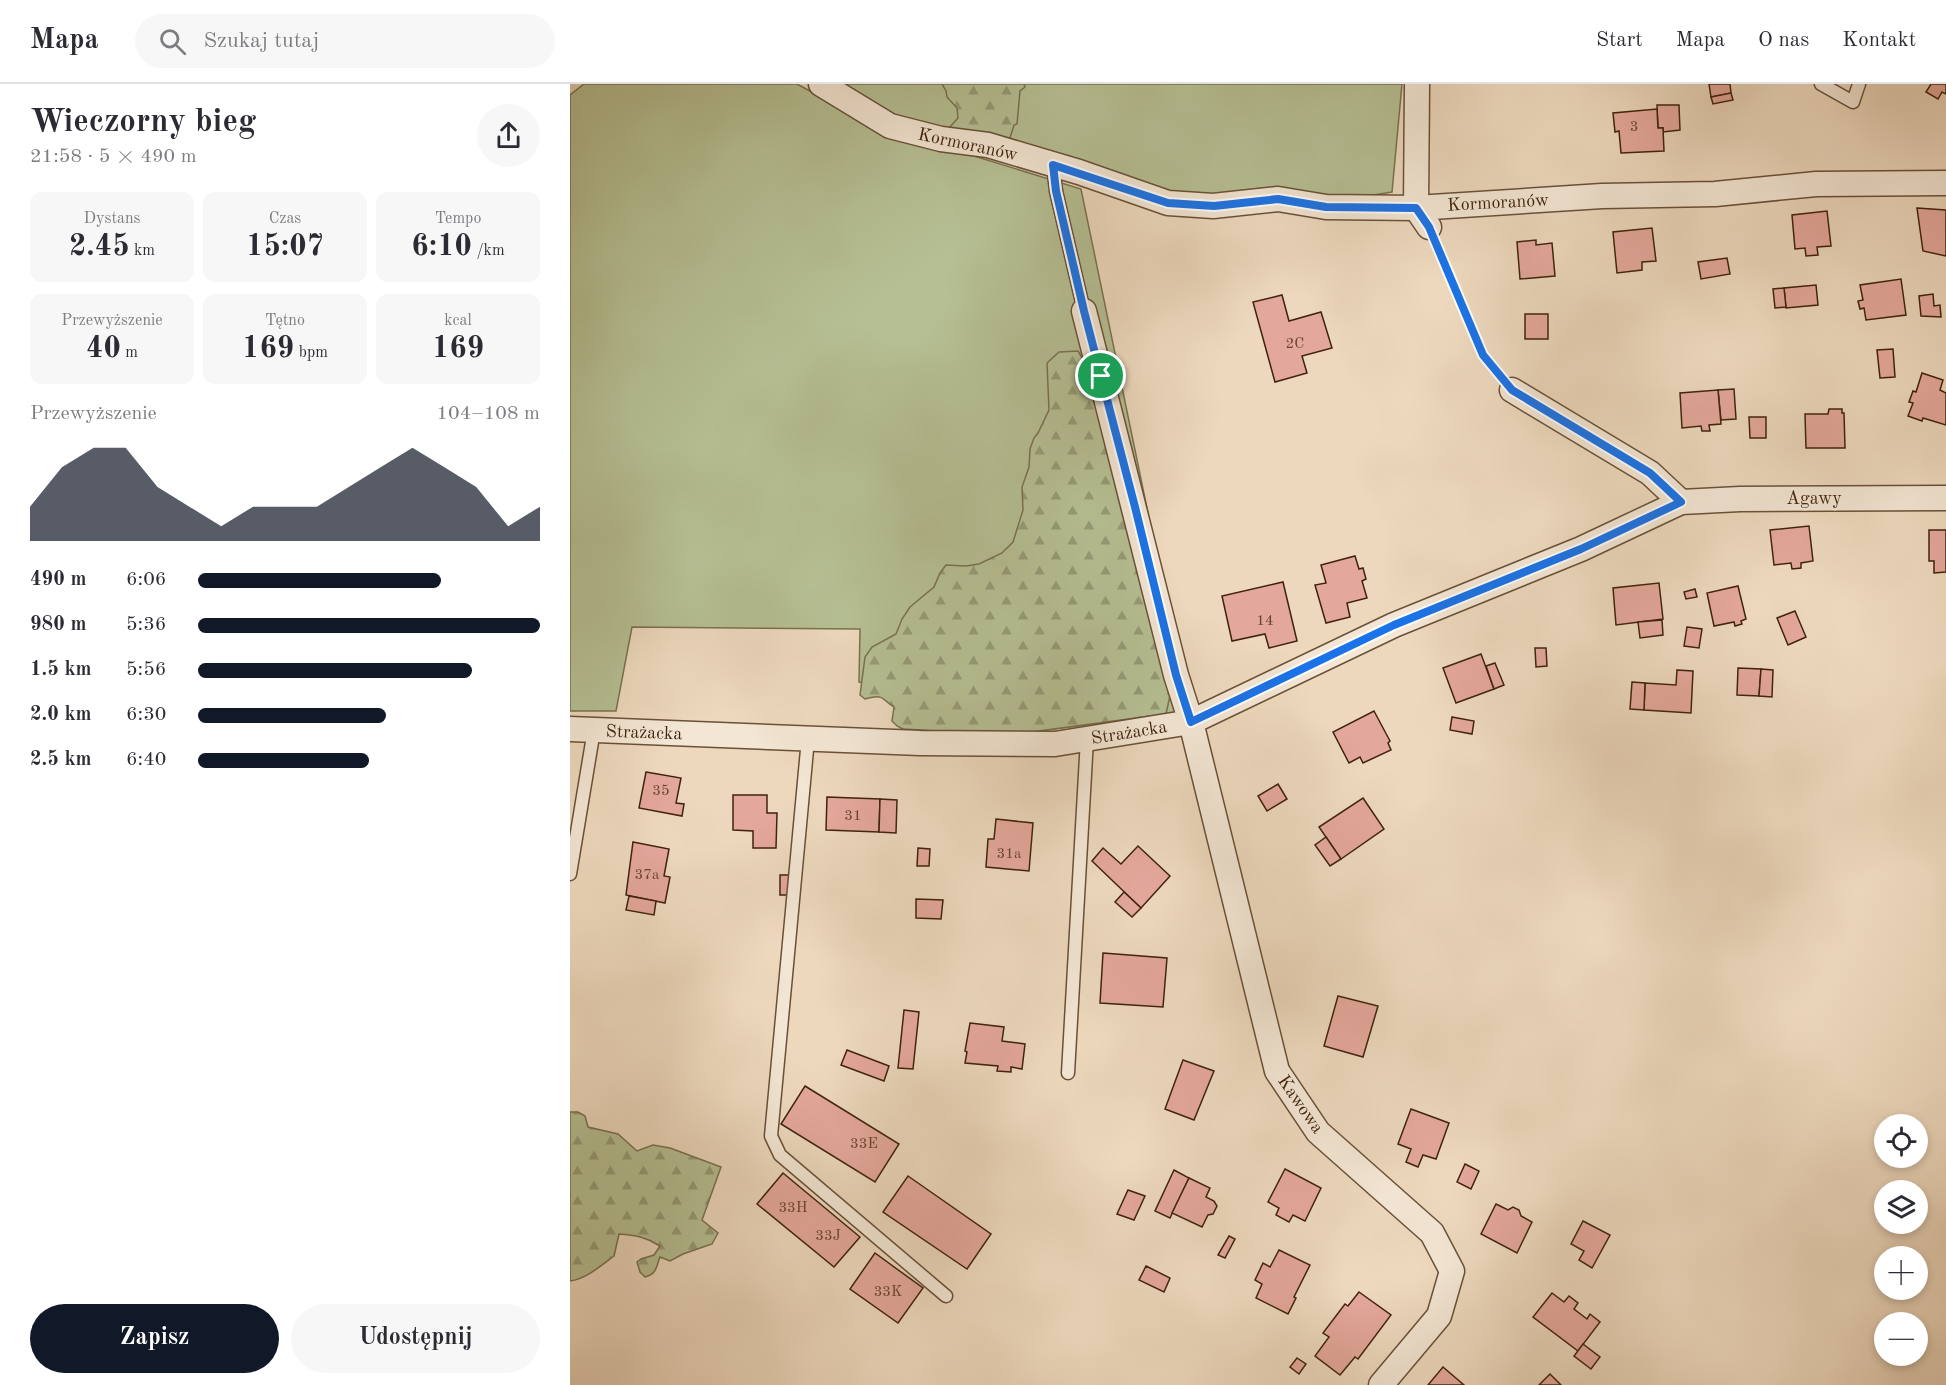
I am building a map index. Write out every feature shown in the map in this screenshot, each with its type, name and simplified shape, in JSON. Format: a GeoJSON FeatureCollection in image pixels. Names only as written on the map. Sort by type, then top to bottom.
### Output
{"type":"FeatureCollection","features":[{"type":"Feature","properties":{"kind":"street","name":"Kormoranów"},"geometry":{"type":"LineString","coordinates":[[821,84],[890,126],[941,139],[988,145],[1168,203],[1214,206],[1278,199],[1326,207],[1423,217],[1602,196],[1715,194],[1816,184],[1946,183]]}},
{"type":"Feature","properties":{"kind":"street"},"geometry":{"type":"LineString","coordinates":[[1418,84],[1423,217]]}},
{"type":"Feature","properties":{"kind":"street","name":"Kawowa"},"geometry":{"type":"LineString","coordinates":[[1084,311],[1176,675],[1191,722],[1277,1071],[1318,1132],[1432,1233],[1452,1271],[1439,1316],[1381,1385]]}},
{"type":"Feature","properties":{"kind":"street"},"geometry":{"type":"LineString","coordinates":[[1512,390],[1650,473],[1681,502]]}},
{"type":"Feature","properties":{"kind":"street","name":"Agawy"},"geometry":{"type":"LineString","coordinates":[[1681,502],[1740,499],[1946,498]]}},
{"type":"Feature","properties":{"kind":"street","name":"Strażacka"},"geometry":{"type":"LineString","coordinates":[[570,729],[920,743],[1055,744],[1191,722],[1394,625],[1581,549],[1681,502]]}},
{"type":"Feature","properties":{"kind":"lane"},"geometry":{"type":"LineString","coordinates":[[1821,84],[1853,102],[1859,84]]}},
{"type":"Feature","properties":{"kind":"lane"},"geometry":{"type":"LineString","coordinates":[[1053,165],[1056,191],[1084,311]]}},
{"type":"Feature","properties":{"kind":"lane"},"geometry":{"type":"LineString","coordinates":[[570,874],[594,730]]}},
{"type":"Feature","properties":{"kind":"lane"},"geometry":{"type":"LineString","coordinates":[[808,739],[771,1136],[780,1155],[946,1296]]}},
{"type":"Feature","properties":{"kind":"lane"},"geometry":{"type":"LineString","coordinates":[[1068,1073],[1088,739]]}},
{"type":"Feature","properties":{"kind":"path"},"geometry":{"type":"LineString","coordinates":[[1423,217],[1483,355],[1512,390]]}},
{"type":"Feature","properties":{"kind":"green space"},"geometry":{"type":"Polygon","coordinates":[[[584,84],[797,84],[849,112],[971,155],[1081,189],[1189,711],[1009,735],[903,729],[908,688],[859,682],[860,629],[632,627],[616,711],[570,711],[570,95],[584,84]]]}},
{"type":"Feature","properties":{"kind":"green space"},"geometry":{"type":"Polygon","coordinates":[[[835,84],[1402,84],[1392,192],[1336,201],[1163,195],[889,118],[835,84]]]}},
{"type":"Feature","properties":{"kind":"green space"},"geometry":{"type":"Polygon","coordinates":[[[942,84],[1024,84],[1025,87],[1020,91],[1017,124],[1014,125],[1009,141],[949,128],[958,118],[957,108],[947,97],[942,84]]]}},
{"type":"Feature","properties":{"kind":"green space"},"geometry":{"type":"Polygon","coordinates":[[[1078,351],[1085,363],[1171,691],[1166,714],[1009,735],[903,729],[892,721],[894,707],[882,698],[865,699],[860,695],[865,657],[872,647],[896,634],[910,607],[934,587],[946,565],[979,564],[1002,553],[1013,542],[1023,510],[1022,487],[1029,467],[1030,449],[1049,410],[1047,363],[1059,352],[1078,351]]]}},
{"type":"Feature","properties":{"kind":"green space"},"geometry":{"type":"Polygon","coordinates":[[[570,1112],[578,1112],[585,1116],[588,1127],[618,1134],[637,1151],[653,1145],[670,1148],[721,1167],[702,1220],[718,1233],[712,1244],[670,1261],[660,1257],[654,1272],[645,1277],[640,1272],[637,1262],[654,1255],[660,1246],[640,1237],[619,1234],[614,1256],[588,1275],[570,1281],[570,1112]]]}},
{"type":"Feature","properties":{"kind":"building"},"geometry":{"type":"Polygon","coordinates":[[[1709,84],[1730,84],[1731,93],[1711,97],[1709,84]]]}},
{"type":"Feature","properties":{"kind":"building"},"geometry":{"type":"Polygon","coordinates":[[[1931,84],[1946,84],[1946,94],[1942,92],[1938,99],[1926,92],[1931,84]]]}},
{"type":"Feature","properties":{"kind":"building"},"geometry":{"type":"Polygon","coordinates":[[[1731,93],[1733,100],[1713,104],[1711,97],[1731,93]]]}},
{"type":"Feature","properties":{"kind":"building"},"geometry":{"type":"Polygon","coordinates":[[[1657,105],[1679,105],[1680,130],[1663,132],[1663,128],[1658,128],[1657,105]]]}},
{"type":"Feature","properties":{"kind":"building"},"geometry":{"type":"Polygon","coordinates":[[[1657,109],[1658,128],[1663,128],[1664,151],[1621,153],[1619,131],[1615,132],[1613,113],[1657,109]]]}},
{"type":"Feature","properties":{"kind":"building"},"geometry":{"type":"Polygon","coordinates":[[[1917,208],[1946,210],[1946,256],[1923,251],[1917,208]]]}},
{"type":"Feature","properties":{"kind":"building"},"geometry":{"type":"Polygon","coordinates":[[[1827,211],[1831,246],[1817,247],[1818,255],[1806,256],[1805,248],[1795,249],[1792,215],[1827,211]]]}},
{"type":"Feature","properties":{"kind":"building"},"geometry":{"type":"Polygon","coordinates":[[[1652,228],[1656,261],[1642,262],[1642,270],[1617,273],[1613,232],[1652,228]]]}},
{"type":"Feature","properties":{"kind":"building"},"geometry":{"type":"Polygon","coordinates":[[[1536,240],[1536,245],[1552,243],[1555,276],[1520,279],[1517,242],[1536,240]]]}},
{"type":"Feature","properties":{"kind":"building"},"geometry":{"type":"Polygon","coordinates":[[[1727,258],[1730,274],[1701,279],[1698,262],[1727,258]]]}},
{"type":"Feature","properties":{"kind":"building"},"geometry":{"type":"Polygon","coordinates":[[[1901,279],[1906,315],[1866,320],[1864,308],[1860,309],[1858,301],[1863,300],[1860,285],[1901,279]]]}},
{"type":"Feature","properties":{"kind":"building"},"geometry":{"type":"Polygon","coordinates":[[[1816,285],[1818,305],[1786,308],[1784,288],[1816,285]]]}},
{"type":"Feature","properties":{"kind":"building"},"geometry":{"type":"Polygon","coordinates":[[[1784,288],[1786,307],[1775,308],[1773,289],[1784,288]]]}},
{"type":"Feature","properties":{"kind":"building"},"geometry":{"type":"Polygon","coordinates":[[[1933,294],[1934,306],[1940,305],[1941,317],[1921,316],[1919,296],[1933,294]]]}},
{"type":"Feature","properties":{"kind":"building"},"geometry":{"type":"Polygon","coordinates":[[[1282,295],[1289,321],[1321,312],[1332,348],[1302,356],[1307,373],[1275,382],[1253,302],[1282,295]]]}},
{"type":"Feature","properties":{"kind":"building"},"geometry":{"type":"Polygon","coordinates":[[[1525,314],[1548,314],[1548,339],[1525,339],[1525,314]]]}},
{"type":"Feature","properties":{"kind":"building"},"geometry":{"type":"Polygon","coordinates":[[[1893,349],[1895,377],[1880,378],[1877,350],[1893,349]]]}},
{"type":"Feature","properties":{"kind":"building"},"geometry":{"type":"Polygon","coordinates":[[[1922,373],[1943,380],[1940,390],[1946,393],[1946,425],[1908,416],[1913,403],[1909,402],[1913,391],[1916,392],[1922,373]]]}},
{"type":"Feature","properties":{"kind":"building"},"geometry":{"type":"Polygon","coordinates":[[[1734,389],[1736,419],[1721,420],[1718,390],[1734,389]]]}},
{"type":"Feature","properties":{"kind":"building"},"geometry":{"type":"Polygon","coordinates":[[[1718,390],[1721,424],[1709,425],[1710,431],[1702,431],[1701,426],[1682,428],[1680,393],[1718,390]]]}},
{"type":"Feature","properties":{"kind":"building"},"geometry":{"type":"Polygon","coordinates":[[[1829,409],[1842,409],[1844,413],[1845,448],[1806,448],[1805,414],[1828,414],[1829,409]]]}},
{"type":"Feature","properties":{"kind":"building"},"geometry":{"type":"Polygon","coordinates":[[[1749,417],[1766,417],[1766,438],[1750,438],[1749,417]]]}},
{"type":"Feature","properties":{"kind":"building"},"geometry":{"type":"Polygon","coordinates":[[[1809,526],[1813,561],[1801,563],[1801,568],[1792,569],[1791,563],[1774,565],[1770,530],[1809,526]]]}},
{"type":"Feature","properties":{"kind":"building"},"geometry":{"type":"Polygon","coordinates":[[[1929,530],[1946,530],[1946,572],[1934,573],[1934,561],[1929,561],[1929,530]]]}},
{"type":"Feature","properties":{"kind":"building"},"geometry":{"type":"Polygon","coordinates":[[[1355,556],[1359,569],[1363,568],[1366,579],[1362,581],[1367,598],[1347,603],[1350,617],[1326,623],[1315,585],[1326,583],[1321,565],[1355,556]]]}},
{"type":"Feature","properties":{"kind":"building"},"geometry":{"type":"Polygon","coordinates":[[[1283,582],[1297,641],[1269,648],[1265,634],[1232,641],[1222,596],[1283,582]]]}},
{"type":"Feature","properties":{"kind":"building"},"geometry":{"type":"Polygon","coordinates":[[[1659,583],[1663,619],[1616,625],[1613,588],[1659,583]]]}},
{"type":"Feature","properties":{"kind":"building"},"geometry":{"type":"Polygon","coordinates":[[[1738,586],[1746,619],[1741,621],[1742,624],[1735,626],[1734,622],[1714,626],[1707,593],[1738,586]]]}},
{"type":"Feature","properties":{"kind":"building"},"geometry":{"type":"Polygon","coordinates":[[[1695,589],[1697,597],[1686,599],[1684,592],[1695,589]]]}},
{"type":"Feature","properties":{"kind":"building"},"geometry":{"type":"Polygon","coordinates":[[[1795,611],[1806,637],[1788,645],[1777,618],[1795,611]]]}},
{"type":"Feature","properties":{"kind":"building"},"geometry":{"type":"Polygon","coordinates":[[[1662,620],[1663,635],[1640,638],[1638,622],[1662,620]]]}},
{"type":"Feature","properties":{"kind":"building"},"geometry":{"type":"Polygon","coordinates":[[[1687,627],[1702,629],[1699,648],[1684,646],[1687,627]]]}},
{"type":"Feature","properties":{"kind":"building"},"geometry":{"type":"Polygon","coordinates":[[[1535,648],[1546,648],[1547,666],[1536,667],[1535,648]]]}},
{"type":"Feature","properties":{"kind":"building"},"geometry":{"type":"Polygon","coordinates":[[[1481,654],[1494,689],[1456,703],[1443,668],[1481,654]]]}},
{"type":"Feature","properties":{"kind":"building"},"geometry":{"type":"Polygon","coordinates":[[[1495,663],[1504,685],[1494,689],[1486,666],[1495,663]]]}},
{"type":"Feature","properties":{"kind":"building"},"geometry":{"type":"Polygon","coordinates":[[[1738,668],[1761,669],[1759,696],[1737,695],[1738,668]]]}},
{"type":"Feature","properties":{"kind":"building"},"geometry":{"type":"Polygon","coordinates":[[[1761,669],[1773,670],[1772,697],[1759,696],[1761,669]]]}},
{"type":"Feature","properties":{"kind":"building"},"geometry":{"type":"Polygon","coordinates":[[[1677,670],[1693,671],[1691,713],[1644,710],[1645,683],[1676,685],[1677,670]]]}},
{"type":"Feature","properties":{"kind":"building"},"geometry":{"type":"Polygon","coordinates":[[[1632,682],[1645,683],[1644,710],[1630,709],[1632,682]]]}},
{"type":"Feature","properties":{"kind":"building"},"geometry":{"type":"Polygon","coordinates":[[[1374,711],[1390,741],[1388,743],[1391,750],[1363,763],[1360,757],[1349,763],[1333,732],[1374,711]]]}},
{"type":"Feature","properties":{"kind":"building"},"geometry":{"type":"Polygon","coordinates":[[[1452,717],[1474,721],[1472,734],[1450,730],[1452,717]]]}},
{"type":"Feature","properties":{"kind":"building"},"geometry":{"type":"Polygon","coordinates":[[[646,772],[681,778],[676,803],[684,804],[682,816],[639,808],[646,772]]]}},
{"type":"Feature","properties":{"kind":"building"},"geometry":{"type":"Polygon","coordinates":[[[1278,784],[1287,799],[1267,811],[1258,796],[1278,784]]]}},
{"type":"Feature","properties":{"kind":"building"},"geometry":{"type":"Polygon","coordinates":[[[733,795],[767,795],[767,813],[777,813],[776,848],[753,848],[753,831],[733,830],[733,795]]]}},
{"type":"Feature","properties":{"kind":"building"},"geometry":{"type":"Polygon","coordinates":[[[827,797],[880,799],[879,832],[826,830],[827,797]]]}},
{"type":"Feature","properties":{"kind":"building"},"geometry":{"type":"Polygon","coordinates":[[[1363,798],[1384,829],[1341,859],[1319,827],[1363,798]]]}},
{"type":"Feature","properties":{"kind":"building"},"geometry":{"type":"Polygon","coordinates":[[[880,799],[897,800],[896,833],[879,832],[880,799]]]}},
{"type":"Feature","properties":{"kind":"building"},"geometry":{"type":"Polygon","coordinates":[[[996,819],[1033,823],[1029,871],[986,867],[988,839],[994,839],[996,819]]]}},
{"type":"Feature","properties":{"kind":"building"},"geometry":{"type":"Polygon","coordinates":[[[1326,837],[1341,859],[1330,866],[1315,845],[1326,837]]]}},
{"type":"Feature","properties":{"kind":"building"},"geometry":{"type":"Polygon","coordinates":[[[633,842],[669,849],[664,876],[670,877],[665,903],[626,895],[633,842]]]}},
{"type":"Feature","properties":{"kind":"building"},"geometry":{"type":"Polygon","coordinates":[[[1138,846],[1170,876],[1141,908],[1092,861],[1103,848],[1121,864],[1138,846]]]}},
{"type":"Feature","properties":{"kind":"building"},"geometry":{"type":"Polygon","coordinates":[[[918,848],[930,849],[929,866],[917,866],[918,848]]]}},
{"type":"Feature","properties":{"kind":"building"},"geometry":{"type":"Polygon","coordinates":[[[780,875],[792,875],[791,895],[780,895],[780,875]]]}},
{"type":"Feature","properties":{"kind":"building"},"geometry":{"type":"Polygon","coordinates":[[[1124,892],[1141,908],[1132,917],[1115,902],[1124,892]]]}},
{"type":"Feature","properties":{"kind":"building"},"geometry":{"type":"Polygon","coordinates":[[[629,896],[656,901],[654,915],[626,910],[629,896]]]}},
{"type":"Feature","properties":{"kind":"building"},"geometry":{"type":"Polygon","coordinates":[[[916,899],[943,900],[941,919],[916,918],[916,899]]]}},
{"type":"Feature","properties":{"kind":"building"},"geometry":{"type":"Polygon","coordinates":[[[1103,953],[1167,958],[1163,1007],[1100,1003],[1103,953]]]}},
{"type":"Feature","properties":{"kind":"building"},"geometry":{"type":"Polygon","coordinates":[[[1338,996],[1378,1006],[1363,1057],[1324,1046],[1338,996]]]}},
{"type":"Feature","properties":{"kind":"building"},"geometry":{"type":"Polygon","coordinates":[[[904,1010],[919,1012],[913,1069],[898,1068],[904,1010]]]}},
{"type":"Feature","properties":{"kind":"building"},"geometry":{"type":"Polygon","coordinates":[[[970,1023],[1004,1027],[1002,1041],[1025,1044],[1022,1069],[1011,1067],[1011,1072],[997,1071],[998,1066],[965,1063],[970,1023]]]}},
{"type":"Feature","properties":{"kind":"building"},"geometry":{"type":"Polygon","coordinates":[[[847,1050],[889,1066],[884,1081],[841,1065],[847,1050]]]}},
{"type":"Feature","properties":{"kind":"building"},"geometry":{"type":"Polygon","coordinates":[[[1183,1060],[1214,1071],[1194,1120],[1165,1109],[1183,1060]]]}},
{"type":"Feature","properties":{"kind":"building"},"geometry":{"type":"Polygon","coordinates":[[[805,1086],[899,1144],[875,1182],[781,1124],[805,1086]]]}},
{"type":"Feature","properties":{"kind":"building"},"geometry":{"type":"Polygon","coordinates":[[[1411,1109],[1449,1123],[1436,1159],[1423,1155],[1418,1167],[1406,1162],[1411,1149],[1398,1144],[1411,1109]]]}},
{"type":"Feature","properties":{"kind":"building"},"geometry":{"type":"Polygon","coordinates":[[[1465,1164],[1479,1171],[1471,1189],[1457,1182],[1465,1164]]]}},
{"type":"Feature","properties":{"kind":"building"},"geometry":{"type":"Polygon","coordinates":[[[1285,1169],[1321,1188],[1305,1221],[1293,1215],[1289,1222],[1276,1215],[1279,1208],[1268,1202],[1285,1169]]]}},
{"type":"Feature","properties":{"kind":"building"},"geometry":{"type":"Polygon","coordinates":[[[1174,1170],[1189,1178],[1170,1218],[1155,1211],[1174,1170]]]}},
{"type":"Feature","properties":{"kind":"building"},"geometry":{"type":"Polygon","coordinates":[[[783,1173],[860,1237],[834,1267],[757,1204],[783,1173]]]}},
{"type":"Feature","properties":{"kind":"building"},"geometry":{"type":"Polygon","coordinates":[[[908,1176],[991,1234],[967,1269],[883,1212],[908,1176]]]}},
{"type":"Feature","properties":{"kind":"building"},"geometry":{"type":"Polygon","coordinates":[[[1189,1178],[1210,1188],[1206,1197],[1214,1201],[1217,1206],[1213,1214],[1208,1215],[1202,1227],[1172,1213],[1189,1178]]]}},
{"type":"Feature","properties":{"kind":"building"},"geometry":{"type":"Polygon","coordinates":[[[1128,1190],[1145,1196],[1134,1220],[1117,1214],[1128,1190]]]}},
{"type":"Feature","properties":{"kind":"building"},"geometry":{"type":"Polygon","coordinates":[[[1496,1204],[1508,1210],[1513,1207],[1519,1210],[1521,1216],[1532,1222],[1517,1253],[1481,1234],[1496,1204]]]}},
{"type":"Feature","properties":{"kind":"building"},"geometry":{"type":"Polygon","coordinates":[[[1583,1221],[1610,1235],[1592,1268],[1579,1260],[1584,1251],[1571,1244],[1583,1221]]]}},
{"type":"Feature","properties":{"kind":"building"},"geometry":{"type":"Polygon","coordinates":[[[1229,1236],[1235,1239],[1225,1258],[1218,1255],[1229,1236]]]}},
{"type":"Feature","properties":{"kind":"building"},"geometry":{"type":"Polygon","coordinates":[[[1279,1250],[1310,1265],[1288,1314],[1256,1298],[1262,1284],[1255,1280],[1263,1263],[1270,1267],[1279,1250]]]}},
{"type":"Feature","properties":{"kind":"building"},"geometry":{"type":"Polygon","coordinates":[[[875,1253],[923,1288],[898,1323],[850,1289],[875,1253]]]}},
{"type":"Feature","properties":{"kind":"building"},"geometry":{"type":"Polygon","coordinates":[[[1146,1266],[1170,1278],[1164,1292],[1139,1280],[1146,1266]]]}},
{"type":"Feature","properties":{"kind":"building"},"geometry":{"type":"Polygon","coordinates":[[[1359,1292],[1391,1315],[1358,1359],[1355,1357],[1340,1375],[1315,1356],[1329,1337],[1323,1333],[1345,1304],[1348,1306],[1359,1292]]]}},
{"type":"Feature","properties":{"kind":"building"},"geometry":{"type":"Polygon","coordinates":[[[1552,1293],[1564,1302],[1569,1296],[1578,1303],[1574,1309],[1587,1319],[1590,1314],[1600,1322],[1578,1351],[1533,1317],[1552,1293]]]}},
{"type":"Feature","properties":{"kind":"building"},"geometry":{"type":"Polygon","coordinates":[[[1583,1344],[1600,1357],[1591,1369],[1574,1356],[1583,1344]]]}},
{"type":"Feature","properties":{"kind":"building"},"geometry":{"type":"Polygon","coordinates":[[[1297,1358],[1306,1364],[1299,1374],[1290,1367],[1297,1358]]]}},
{"type":"Feature","properties":{"kind":"building"},"geometry":{"type":"Polygon","coordinates":[[[1443,1367],[1464,1385],[1428,1385],[1443,1367]]]}},
{"type":"Feature","properties":{"kind":"building"},"geometry":{"type":"Polygon","coordinates":[[[1550,1374],[1561,1385],[1539,1385],[1550,1374]]]}},
{"type":"Feature","properties":{"kind":"route"},"geometry":{"type":"LineString","coordinates":[[1053,165],[1168,203],[1214,206],[1278,199],[1326,207],[1416,208],[1429,227],[1483,355],[1512,390],[1650,473],[1681,502],[1581,549],[1394,625],[1191,722],[1176,675],[1101,376],[1056,191],[1053,165]]}}]}
